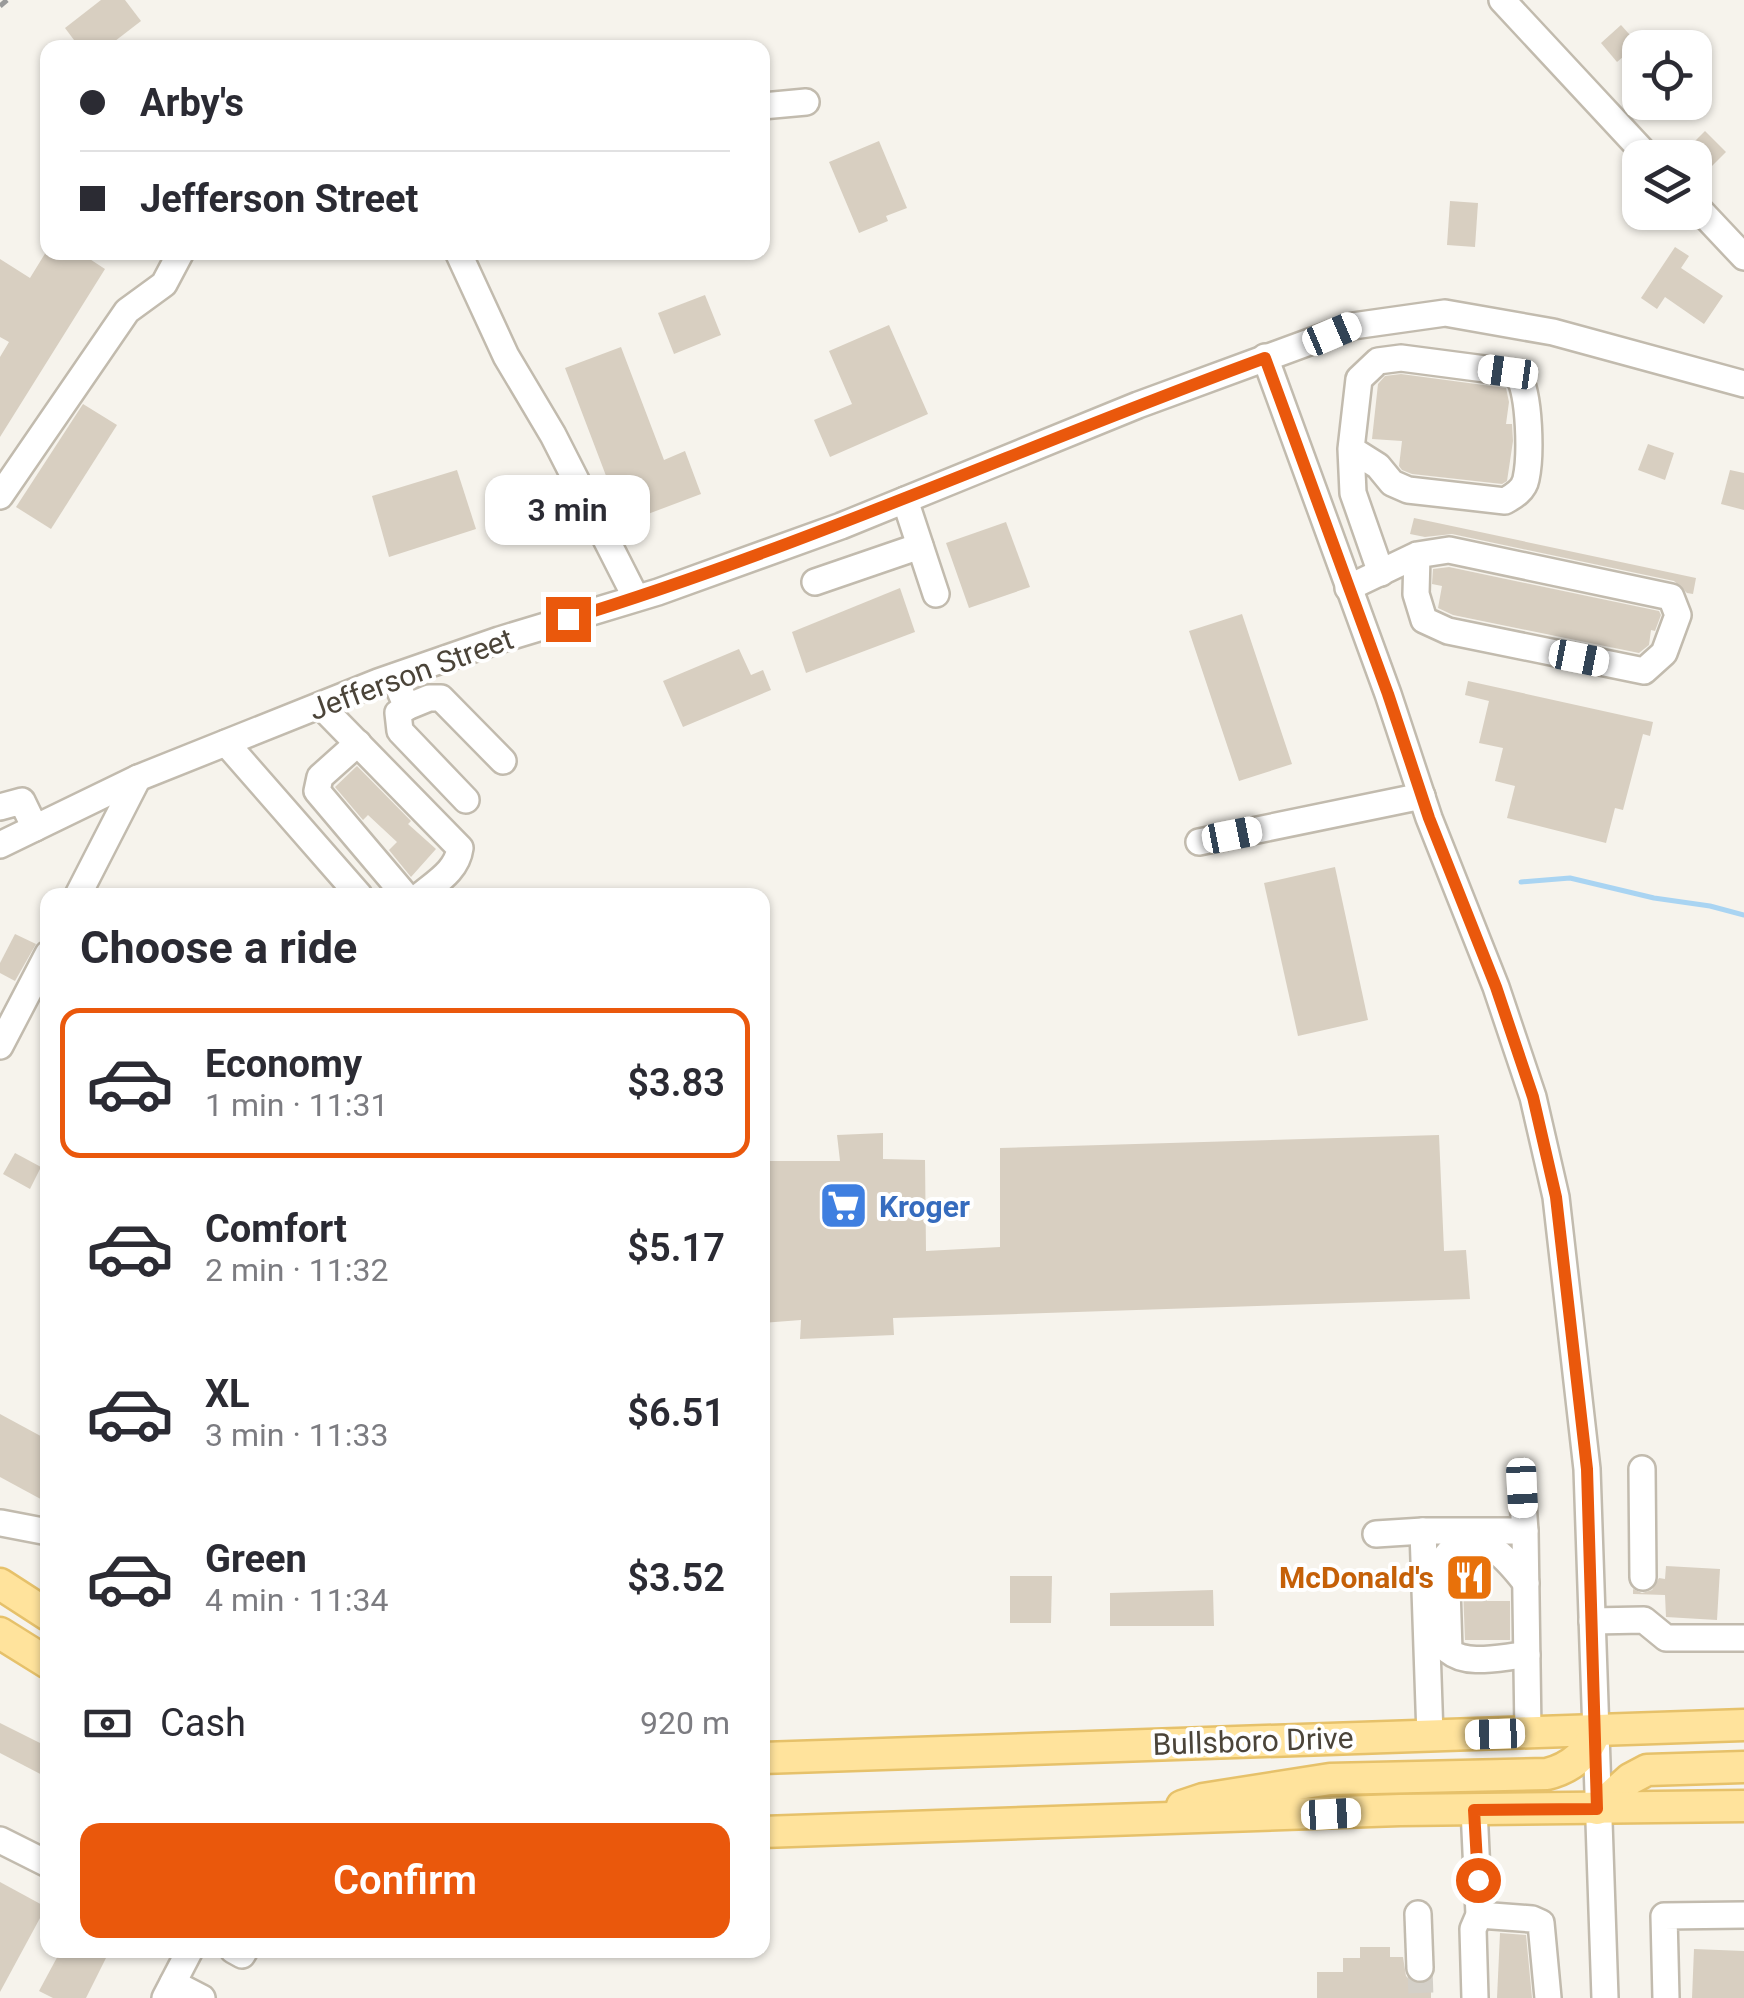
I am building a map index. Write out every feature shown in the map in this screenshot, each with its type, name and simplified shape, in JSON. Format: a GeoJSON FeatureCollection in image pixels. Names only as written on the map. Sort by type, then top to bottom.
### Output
{"type":"FeatureCollection","features":[{"type":"Feature","properties":{"kind":"main road"},"geometry":{"type":"LineString","coordinates":[[0,1584],[40,1610]]}},
{"type":"Feature","properties":{"kind":"main road"},"geometry":{"type":"LineString","coordinates":[[0,1633],[40,1651]]}},
{"type":"Feature","properties":{"kind":"main road","name":"Bullsboro Drive"},"geometry":{"type":"LineString","coordinates":[[770,1758],[1744,1726]]}},
{"type":"Feature","properties":{"kind":"main road"},"geometry":{"type":"LineString","coordinates":[[1136,1820],[1203,1799],[1330,1780],[1547,1774],[1566,1768],[1582,1756],[1596,1730]]}},
{"type":"Feature","properties":{"kind":"main road"},"geometry":{"type":"LineString","coordinates":[[1597,1809],[1630,1779],[1647,1770],[1744,1767]]}},
{"type":"Feature","properties":{"kind":"main road"},"geometry":{"type":"LineString","coordinates":[[770,1832],[1474,1810],[1744,1806]]}},
{"type":"Feature","properties":{"kind":"street"},"geometry":{"type":"LineString","coordinates":[[1502,0],[1632,140]]}},
{"type":"Feature","properties":{"kind":"street"},"geometry":{"type":"LineString","coordinates":[[770,105],[806,102]]}},
{"type":"Feature","properties":{"kind":"street"},"geometry":{"type":"LineString","coordinates":[[1712,223],[1744,257]]}},
{"type":"Feature","properties":{"kind":"street"},"geometry":{"type":"LineString","coordinates":[[0,496],[126,310],[164,284],[177,260]]}},
{"type":"Feature","properties":{"kind":"street"},"geometry":{"type":"LineString","coordinates":[[462,260],[506,356],[553,435],[636,598]]}},
{"type":"Feature","properties":{"kind":"street","name":"Jefferson Street"},"geometry":{"type":"LineString","coordinates":[[0,845],[138,778],[394,677],[636,598],[904,500],[1138,405],[1353,326],[1446,313],[1554,332],[1744,384]]}},
{"type":"Feature","properties":{"kind":"street"},"geometry":{"type":"LineString","coordinates":[[1265,358],[1422,796],[1502,1005],[1533,1097],[1556,1197],[1587,1469],[1605,1998]]}},
{"type":"Feature","properties":{"kind":"street"},"geometry":{"type":"LineString","coordinates":[[1351,448],[1378,466],[1392,484],[1408,490],[1505,501],[1518,494],[1526,482],[1524,384],[1518,375],[1508,372],[1401,358],[1378,361],[1358,378],[1351,448],[1353,492],[1380,573]]}},
{"type":"Feature","properties":{"kind":"street"},"geometry":{"type":"LineString","coordinates":[[904,500],[936,594]]}},
{"type":"Feature","properties":{"kind":"street"},"geometry":{"type":"LineString","coordinates":[[815,582],[920,546]]}},
{"type":"Feature","properties":{"kind":"street"},"geometry":{"type":"LineString","coordinates":[[1348,588],[1417,555],[1449,550],[1671,597],[1678,615],[1664,654],[1644,671],[1448,631],[1424,620],[1416,594],[1417,555]]}},
{"type":"Feature","properties":{"kind":"street"},"geometry":{"type":"LineString","coordinates":[[394,677],[407,707]]}},
{"type":"Feature","properties":{"kind":"street"},"geometry":{"type":"LineString","coordinates":[[466,800],[400,731],[398,714],[429,698],[441,698],[503,761]]}},
{"type":"Feature","properties":{"kind":"street"},"geometry":{"type":"LineString","coordinates":[[321,706],[460,848],[452,870],[430,888]]}},
{"type":"Feature","properties":{"kind":"street"},"geometry":{"type":"LineString","coordinates":[[226,743],[353,888]]}},
{"type":"Feature","properties":{"kind":"street"},"geometry":{"type":"LineString","coordinates":[[358,743],[325,772],[316,784],[317,791],[398,888]]}},
{"type":"Feature","properties":{"kind":"street"},"geometry":{"type":"LineString","coordinates":[[82,888],[138,778]]}},
{"type":"Feature","properties":{"kind":"street"},"geometry":{"type":"LineString","coordinates":[[1199,842],[1422,796]]}},
{"type":"Feature","properties":{"kind":"street"},"geometry":{"type":"LineString","coordinates":[[0,807],[22,801],[35,828]]}},
{"type":"Feature","properties":{"kind":"street"},"geometry":{"type":"LineString","coordinates":[[0,1046],[40,969]]}},
{"type":"Feature","properties":{"kind":"street"},"geometry":{"type":"LineString","coordinates":[[1642,1469],[1643,1597],[1666,1638],[1744,1638]]}},
{"type":"Feature","properties":{"kind":"street"},"geometry":{"type":"LineString","coordinates":[[1522,1488],[1528,1732]]}},
{"type":"Feature","properties":{"kind":"street"},"geometry":{"type":"LineString","coordinates":[[0,1534],[0,1520],[40,1530]]}},
{"type":"Feature","properties":{"kind":"street"},"geometry":{"type":"LineString","coordinates":[[1376,1534],[1423,1530],[1525,1531]]}},
{"type":"Feature","properties":{"kind":"street"},"geometry":{"type":"LineString","coordinates":[[1423,1530],[1438,1651]]}},
{"type":"Feature","properties":{"kind":"street"},"geometry":{"type":"LineString","coordinates":[[1430,1736],[1450,1548],[1466,1541],[1490,1547],[1506,1558],[1526,1583]]}},
{"type":"Feature","properties":{"kind":"street"},"geometry":{"type":"LineString","coordinates":[[1592,1621],[1643,1597]]}},
{"type":"Feature","properties":{"kind":"street"},"geometry":{"type":"LineString","coordinates":[[1438,1651],[1472,1659],[1527,1654]]}},
{"type":"Feature","properties":{"kind":"street"},"geometry":{"type":"LineString","coordinates":[[1474,1810],[1480,1916],[1472,1930],[1475,1998]]}},
{"type":"Feature","properties":{"kind":"street"},"geometry":{"type":"LineString","coordinates":[[0,1841],[40,1860]]}},
{"type":"Feature","properties":{"kind":"street"},"geometry":{"type":"LineString","coordinates":[[1418,1914],[1420,1968]]}},
{"type":"Feature","properties":{"kind":"street"},"geometry":{"type":"LineString","coordinates":[[1666,1998],[1664,1916],[1744,1915]]}},
{"type":"Feature","properties":{"kind":"street"},"geometry":{"type":"LineString","coordinates":[[1480,1916],[1532,1918],[1541,1923],[1548,1998]]}},
{"type":"Feature","properties":{"kind":"street"},"geometry":{"type":"LineString","coordinates":[[186,1958],[169,1990],[202,1998]]}},
{"type":"Feature","properties":{"kind":"building"},"geometry":{"type":"Polygon","coordinates":[[[101,0],[125,0],[141,21],[116,40],[74,40],[65,28],[101,0]]]}},
{"type":"Feature","properties":{"kind":"building"},"geometry":{"type":"Polygon","coordinates":[[[1621,25],[1625,30],[1622,30],[1622,58],[1617,62],[1601,43],[1621,25]]]}},
{"type":"Feature","properties":{"kind":"building"},"geometry":{"type":"Polygon","coordinates":[[[1705,131],[1726,152],[1712,166],[1712,140],[1696,140],[1705,131]]]}},
{"type":"Feature","properties":{"kind":"building"},"geometry":{"type":"Polygon","coordinates":[[[879,141],[907,208],[859,233],[829,162],[879,141]]]}},
{"type":"Feature","properties":{"kind":"building"},"geometry":{"type":"Polygon","coordinates":[[[1450,201],[1478,203],[1475,247],[1447,245],[1450,201]]]}},
{"type":"Feature","properties":{"kind":"building"},"geometry":{"type":"Polygon","coordinates":[[[1675,247],[1689,256],[1681,268],[1723,296],[1704,324],[1665,297],[1657,309],[1641,298],[1675,247]]]}},
{"type":"Feature","properties":{"kind":"building"},"geometry":{"type":"Polygon","coordinates":[[[0,259],[30,278],[41,260],[91,260],[105,269],[0,437],[0,357],[9,342],[0,337],[0,259]]]}},
{"type":"Feature","properties":{"kind":"building"},"geometry":{"type":"Polygon","coordinates":[[[705,295],[721,335],[674,354],[658,313],[705,295]]]}},
{"type":"Feature","properties":{"kind":"building"},"geometry":{"type":"Polygon","coordinates":[[[889,325],[928,414],[830,457],[814,420],[852,404],[829,351],[889,325]]]}},
{"type":"Feature","properties":{"kind":"building"},"geometry":{"type":"Polygon","coordinates":[[[621,347],[664,460],[685,451],[701,494],[624,523],[565,368],[621,347]]]}},
{"type":"Feature","properties":{"kind":"building"},"geometry":{"type":"Polygon","coordinates":[[[1401,374],[1506,388],[1506,424],[1512,424],[1513,441],[1507,481],[1502,484],[1402,470],[1402,441],[1372,439],[1378,384],[1385,376],[1401,374]]]}},
{"type":"Feature","properties":{"kind":"building"},"geometry":{"type":"Polygon","coordinates":[[[83,404],[117,425],[51,529],[16,507],[83,404]]]}},
{"type":"Feature","properties":{"kind":"building"},"geometry":{"type":"Polygon","coordinates":[[[1648,444],[1674,453],[1665,480],[1638,470],[1648,444]]]}},
{"type":"Feature","properties":{"kind":"building"},"geometry":{"type":"Polygon","coordinates":[[[457,470],[476,529],[389,557],[372,496],[457,470]]]}},
{"type":"Feature","properties":{"kind":"building"},"geometry":{"type":"Polygon","coordinates":[[[1730,470],[1744,473],[1744,510],[1721,504],[1730,470]]]}},
{"type":"Feature","properties":{"kind":"building"},"geometry":{"type":"Polygon","coordinates":[[[1414,518],[1696,578],[1693,594],[1674,581],[1452,534],[1410,534],[1414,518]]]}},
{"type":"Feature","properties":{"kind":"building"},"geometry":{"type":"Polygon","coordinates":[[[1006,522],[1030,587],[969,608],[946,543],[1006,522]]]}},
{"type":"Feature","properties":{"kind":"building"},"geometry":{"type":"Polygon","coordinates":[[[1449,567],[1659,611],[1661,615],[1655,631],[1651,630],[1649,645],[1639,653],[1453,615],[1438,608],[1442,586],[1432,584],[1433,569],[1449,567]]]}},
{"type":"Feature","properties":{"kind":"building"},"geometry":{"type":"Polygon","coordinates":[[[900,588],[915,632],[806,673],[792,632],[900,588]]]}},
{"type":"Feature","properties":{"kind":"building"},"geometry":{"type":"Polygon","coordinates":[[[1242,614],[1292,764],[1239,781],[1189,631],[1242,614]]]}},
{"type":"Feature","properties":{"kind":"building"},"geometry":{"type":"Polygon","coordinates":[[[739,649],[751,675],[763,670],[771,690],[683,727],[663,681],[739,649]]]}},
{"type":"Feature","properties":{"kind":"building"},"geometry":{"type":"Polygon","coordinates":[[[1468,681],[1653,722],[1650,736],[1643,734],[1623,810],[1615,808],[1606,843],[1507,818],[1515,786],[1495,781],[1503,748],[1479,743],[1489,701],[1465,695],[1468,681]]]}},
{"type":"Feature","properties":{"kind":"building"},"geometry":{"type":"Polygon","coordinates":[[[357,766],[411,821],[408,824],[436,849],[411,877],[389,850],[397,842],[368,815],[363,820],[335,787],[357,766]]]}},
{"type":"Feature","properties":{"kind":"building"},"geometry":{"type":"Polygon","coordinates":[[[1335,867],[1368,1020],[1298,1036],[1264,883],[1335,867]]]}},
{"type":"Feature","properties":{"kind":"building"},"geometry":{"type":"Polygon","coordinates":[[[15,934],[36,944],[15,981],[0,973],[0,963],[15,934]]]}},
{"type":"Feature","properties":{"kind":"building"},"geometry":{"type":"Polygon","coordinates":[[[883,1133],[883,1159],[925,1160],[926,1251],[1000,1247],[1000,1148],[1439,1135],[1444,1251],[1466,1250],[1470,1299],[893,1318],[894,1335],[800,1339],[801,1320],[770,1322],[770,1161],[840,1161],[837,1135],[883,1133]]]}},
{"type":"Feature","properties":{"kind":"building"},"geometry":{"type":"Polygon","coordinates":[[[15,1153],[40,1166],[30,1189],[3,1174],[15,1153]]]}},
{"type":"Feature","properties":{"kind":"building"},"geometry":{"type":"Polygon","coordinates":[[[0,1414],[40,1436],[40,1499],[0,1477],[0,1414]]]}},
{"type":"Feature","properties":{"kind":"building","name":"McDonald's"},"geometry":{"type":"Polygon","coordinates":[[[1465,1558],[1487,1565],[1487,1601],[1510,1601],[1510,1640],[1465,1640],[1465,1558]]]}},
{"type":"Feature","properties":{"kind":"building"},"geometry":{"type":"Polygon","coordinates":[[[1666,1566],[1720,1569],[1717,1620],[1666,1617],[1665,1595],[1633,1594],[1633,1589],[1642,1593],[1652,1590],[1659,1578],[1665,1579],[1666,1566]]]}},
{"type":"Feature","properties":{"kind":"building"},"geometry":{"type":"Polygon","coordinates":[[[1010,1576],[1052,1576],[1051,1623],[1010,1623],[1010,1576]]]}},
{"type":"Feature","properties":{"kind":"building"},"geometry":{"type":"Polygon","coordinates":[[[1213,1590],[1214,1626],[1110,1626],[1110,1593],[1213,1590]]]}},
{"type":"Feature","properties":{"kind":"building"},"geometry":{"type":"Polygon","coordinates":[[[0,1723],[40,1743],[40,1774],[0,1753],[0,1723]]]}},
{"type":"Feature","properties":{"kind":"building"},"geometry":{"type":"Polygon","coordinates":[[[0,1882],[40,1904],[40,1918],[0,1992],[0,1882]]]}},
{"type":"Feature","properties":{"kind":"building"},"geometry":{"type":"Polygon","coordinates":[[[1500,1933],[1526,1935],[1532,1998],[1497,1998],[1500,1933]]]}},
{"type":"Feature","properties":{"kind":"building"},"geometry":{"type":"Polygon","coordinates":[[[1360,1947],[1390,1947],[1390,1957],[1403,1957],[1406,1976],[1412,1982],[1422,1984],[1431,1979],[1431,1998],[1317,1998],[1317,1972],[1343,1972],[1343,1958],[1360,1958],[1360,1947]]]}},
{"type":"Feature","properties":{"kind":"building"},"geometry":{"type":"Polygon","coordinates":[[[1694,1949],[1744,1951],[1744,1998],[1692,1998],[1694,1949]]]}},
{"type":"Feature","properties":{"kind":"building"},"geometry":{"type":"Polygon","coordinates":[[[57,1958],[106,1958],[86,1998],[53,1998],[39,1991],[57,1958]]]}},
{"type":"Feature","properties":{"kind":"waterway"},"geometry":{"type":"LineString","coordinates":[[1521,882],[1570,878],[1744,915]]}},
{"type":"Feature","properties":{"kind":"tunnel"},"geometry":{"type":"LineString","coordinates":[[1420,1968],[1421,1998]]}},
{"type":"Feature","properties":{"kind":"railway"},"geometry":{"type":"LineString","coordinates":[[0,6],[7,0]]}},
{"type":"Feature","properties":{"kind":"place","name":"Kroger"},"geometry":{"type":"Point","coordinates":[844,1206]}},
{"type":"Feature","properties":{"kind":"place","name":"McDonald's"},"geometry":{"type":"Point","coordinates":[1469,1577]}},
{"type":"Feature","properties":{"kind":"route"},"geometry":{"type":"LineString","coordinates":[[568,619],[658,592],[841,526],[1138,405],[1265,358],[1388,694],[1429,818],[1496,987],[1533,1097],[1556,1197],[1587,1469],[1597,1809],[1474,1810],[1478,1880]]}}]}
